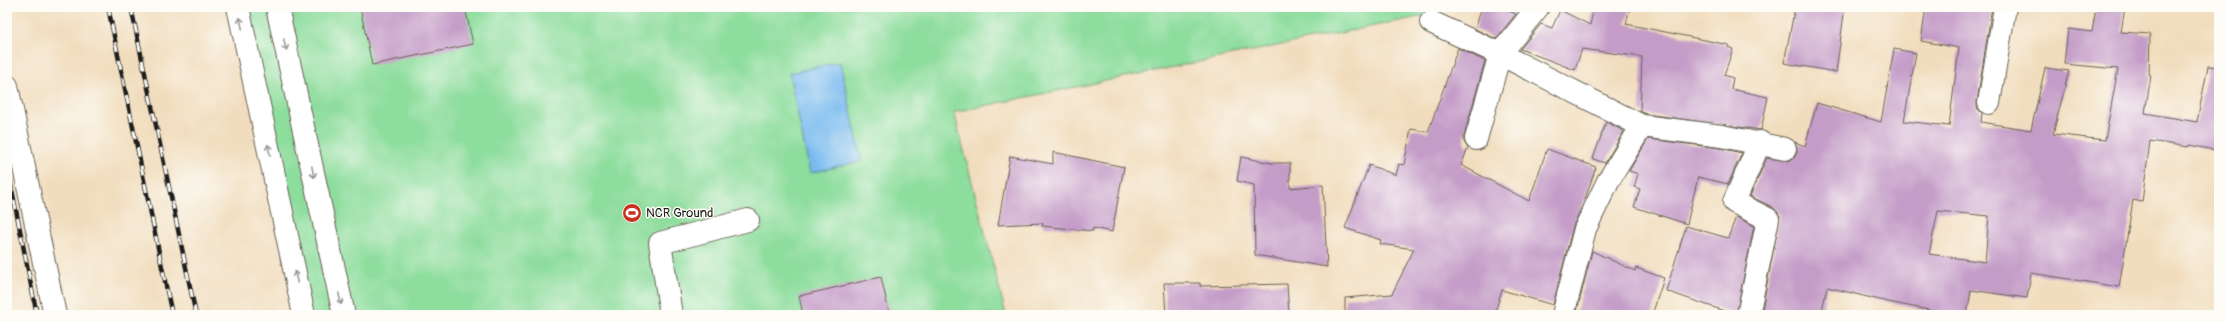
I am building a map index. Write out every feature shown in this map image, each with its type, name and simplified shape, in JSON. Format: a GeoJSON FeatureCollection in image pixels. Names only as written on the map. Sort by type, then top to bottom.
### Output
{"type":"FeatureCollection","features":[{"type":"Feature","properties":{"kind":"street"},"geometry":{"type":"LineString","coordinates":[[238,7],[304,315]]}},
{"type":"Feature","properties":{"kind":"street"},"geometry":{"type":"LineString","coordinates":[[277,7],[344,315]]}},
{"type":"Feature","properties":{"kind":"street"},"geometry":{"type":"LineString","coordinates":[[1476,139],[1500,54],[1538,7]]}},
{"type":"Feature","properties":{"kind":"street"},"geometry":{"type":"LineString","coordinates":[[1989,103],[2005,7]]}},
{"type":"Feature","properties":{"kind":"street"},"geometry":{"type":"LineString","coordinates":[[1431,22],[1500,54],[1642,126],[1760,142],[1785,149]]}},
{"type":"Feature","properties":{"kind":"street"},"geometry":{"type":"LineString","coordinates":[[7,86],[55,315]]}},
{"type":"Feature","properties":{"kind":"street"},"geometry":{"type":"LineString","coordinates":[[1563,315],[1585,229],[1608,180],[1642,126]]}},
{"type":"Feature","properties":{"kind":"street"},"geometry":{"type":"LineString","coordinates":[[1748,315],[1768,219],[1734,202],[1760,142]]}},
{"type":"Feature","properties":{"kind":"street"},"geometry":{"type":"LineString","coordinates":[[671,315],[660,243],[748,220]]}},
{"type":"Feature","properties":{"kind":"green space","name":"NCR Ground"},"geometry":{"type":"Polygon","coordinates":[[[239,7],[1426,7],[1428,15],[954,112],[1006,315],[306,315],[239,7]]]}},
{"type":"Feature","properties":{"kind":"water"},"geometry":{"type":"Polygon","coordinates":[[[840,62],[862,161],[810,173],[789,73],[840,62]]]}},
{"type":"Feature","properties":{"kind":"building"},"geometry":{"type":"Polygon","coordinates":[[[360,7],[465,7],[473,44],[372,65],[360,7]]]}},
{"type":"Feature","properties":{"kind":"building"},"geometry":{"type":"Polygon","coordinates":[[[1482,7],[1499,7],[1516,14],[1496,39],[1475,29],[1482,7]]]}},
{"type":"Feature","properties":{"kind":"building"},"geometry":{"type":"Polygon","coordinates":[[[1594,7],[1630,7],[1626,24],[1729,45],[1728,47],[1733,49],[1724,75],[1733,78],[1731,89],[1768,97],[1761,130],[1646,114],[1640,111],[1642,57],[1582,49],[1575,70],[1520,49],[1541,24],[1552,28],[1560,10],[1590,25],[1594,7]]]}},
{"type":"Feature","properties":{"kind":"building"},"geometry":{"type":"Polygon","coordinates":[[[1795,7],[1845,7],[1836,72],[1784,63],[1795,7]]]}},
{"type":"Feature","properties":{"kind":"building"},"geometry":{"type":"Polygon","coordinates":[[[1926,7],[1992,7],[1977,101],[1977,108],[1982,113],[1981,122],[2031,130],[2045,68],[2069,71],[2053,134],[2105,140],[2118,69],[2064,64],[2068,29],[2092,32],[2096,7],[2125,7],[2121,32],[2150,34],[2149,74],[2151,75],[2145,113],[2197,122],[2208,66],[2219,67],[2219,151],[2189,145],[2188,147],[2150,141],[2142,202],[2133,200],[2119,287],[2031,273],[2027,298],[1971,290],[1967,315],[1954,315],[1888,302],[1827,287],[1821,315],[1761,315],[1780,216],[1774,208],[1750,196],[1767,158],[1789,161],[1794,158],[1797,152],[1795,142],[1805,146],[1817,103],[1881,122],[1894,49],[1916,53],[1904,121],[1949,126],[1959,48],[1921,41],[1926,7]],[[1938,211],[1929,254],[1985,262],[1989,216],[1938,211]]]}},
{"type":"Feature","properties":{"kind":"building"},"geometry":{"type":"Polygon","coordinates":[[[1458,48],[1485,61],[1464,136],[1464,142],[1468,148],[1461,165],[1529,201],[1547,149],[1596,167],[1584,202],[1573,226],[1553,305],[1502,290],[1494,315],[1345,315],[1345,298],[1392,294],[1414,249],[1380,244],[1381,240],[1345,228],[1369,165],[1396,175],[1399,164],[1404,165],[1411,129],[1428,132],[1458,48]]]}},
{"type":"Feature","properties":{"kind":"building"},"geometry":{"type":"Polygon","coordinates":[[[1606,122],[1624,131],[1605,163],[1593,159],[1606,122]]]}},
{"type":"Feature","properties":{"kind":"building"},"geometry":{"type":"Polygon","coordinates":[[[1648,139],[1720,148],[1742,153],[1728,184],[1698,177],[1687,224],[1634,207],[1640,189],[1634,187],[1638,174],[1629,171],[1648,139]]]}},
{"type":"Feature","properties":{"kind":"building"},"geometry":{"type":"Polygon","coordinates":[[[1053,152],[1124,167],[1112,232],[1093,228],[1093,231],[1042,226],[1043,223],[998,225],[1010,156],[1053,164],[1053,152]]]}},
{"type":"Feature","properties":{"kind":"building"},"geometry":{"type":"Polygon","coordinates":[[[1241,157],[1272,163],[1290,163],[1290,188],[1323,185],[1327,267],[1255,255],[1254,185],[1237,181],[1241,157]]]}},
{"type":"Feature","properties":{"kind":"building"},"geometry":{"type":"Polygon","coordinates":[[[1736,217],[1754,226],[1736,315],[1666,291],[1686,226],[1728,238],[1736,217]]]}},
{"type":"Feature","properties":{"kind":"building"},"geometry":{"type":"Polygon","coordinates":[[[1592,251],[1635,271],[1636,268],[1664,278],[1652,315],[1576,315],[1592,251]]]}},
{"type":"Feature","properties":{"kind":"building"},"geometry":{"type":"Polygon","coordinates":[[[881,277],[889,312],[876,315],[803,315],[799,296],[881,277]]]}},
{"type":"Feature","properties":{"kind":"building"},"geometry":{"type":"Polygon","coordinates":[[[1164,283],[1200,283],[1200,286],[1287,284],[1289,315],[1166,315],[1164,283]]]}},
{"type":"Feature","properties":{"kind":"railway"},"geometry":{"type":"LineString","coordinates":[[108,7],[172,315]]}},
{"type":"Feature","properties":{"kind":"railway"},"geometry":{"type":"LineString","coordinates":[[131,7],[196,315]]}},
{"type":"Feature","properties":{"kind":"railway"},"geometry":{"type":"LineString","coordinates":[[7,165],[37,315]]}},
{"type":"Feature","properties":{"kind":"place","name":"NCR Ground"},"geometry":{"type":"Point","coordinates":[632,213]}}]}
